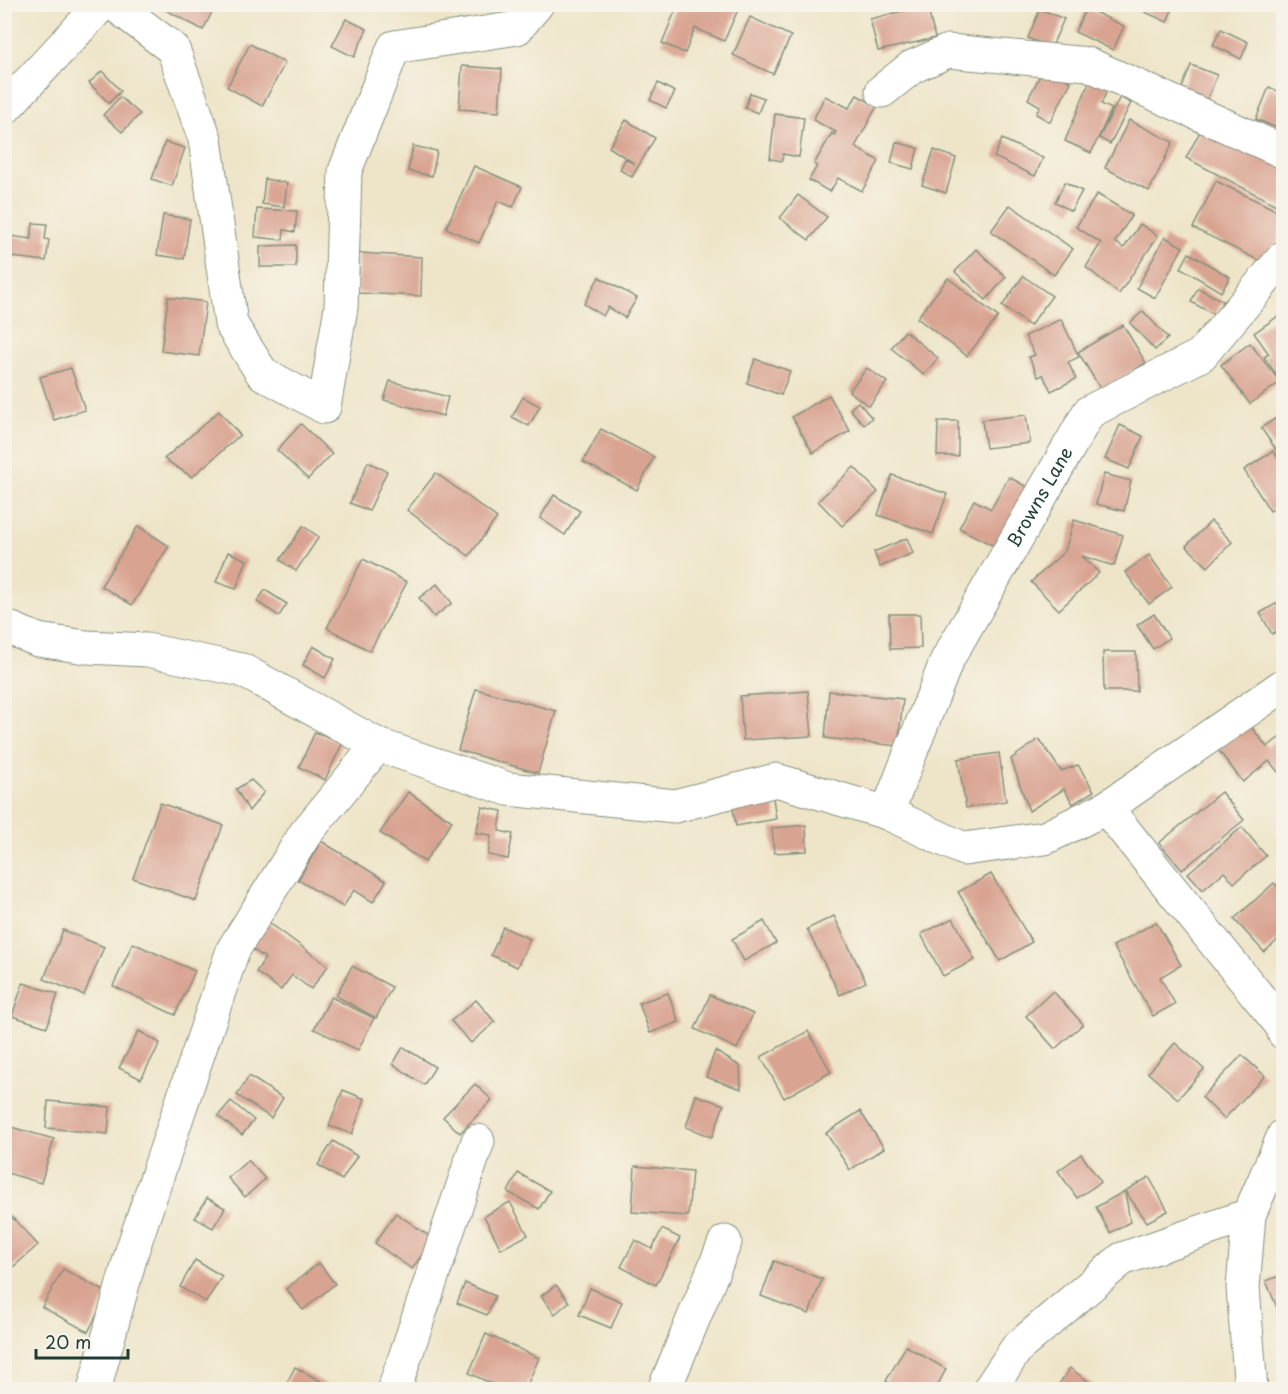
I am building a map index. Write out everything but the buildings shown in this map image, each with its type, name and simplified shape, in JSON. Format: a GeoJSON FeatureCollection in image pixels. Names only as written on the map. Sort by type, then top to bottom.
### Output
{"type":"FeatureCollection","features":[{"type":"Feature","properties":{"kind":"street"},"geometry":{"type":"LineString","coordinates":[[4,109],[102,4]]}},
{"type":"Feature","properties":{"kind":"street"},"geometry":{"type":"LineString","coordinates":[[114,4],[173,49],[205,138],[231,324],[262,373],[324,406],[341,307],[345,171],[394,47],[517,28],[537,4]]}},
{"type":"Feature","properties":{"kind":"street"},"geometry":{"type":"LineString","coordinates":[[882,90],[912,67],[948,51],[1088,64],[1284,152]]}},
{"type":"Feature","properties":{"kind":"street","name":"Browns Lane"},"geometry":{"type":"LineString","coordinates":[[887,813],[947,660],[1089,412],[1201,355],[1284,257]]}},
{"type":"Feature","properties":{"kind":"street"},"geometry":{"type":"LineString","coordinates":[[4,626],[38,640],[147,650],[242,670],[378,745],[508,789],[675,806],[776,780],[887,813],[964,849],[1045,838],[1106,808],[1284,685]]}},
{"type":"Feature","properties":{"kind":"street"},"geometry":{"type":"LineString","coordinates":[[94,1389],[132,1251],[233,950],[305,834],[378,745]]}},
{"type":"Feature","properties":{"kind":"street"},"geometry":{"type":"LineString","coordinates":[[1106,808],[1282,1026],[1284,1033]]}},
{"type":"Feature","properties":{"kind":"street"},"geometry":{"type":"LineString","coordinates":[[1251,1389],[1243,1288],[1249,1215],[1284,1134]]}},
{"type":"Feature","properties":{"kind":"street"},"geometry":{"type":"LineString","coordinates":[[394,1389],[478,1141]]}},
{"type":"Feature","properties":{"kind":"street"},"geometry":{"type":"LineString","coordinates":[[989,1389],[1017,1348],[1122,1259],[1249,1215]]}},
{"type":"Feature","properties":{"kind":"street"},"geometry":{"type":"LineString","coordinates":[[664,1389],[725,1242]]}}]}
